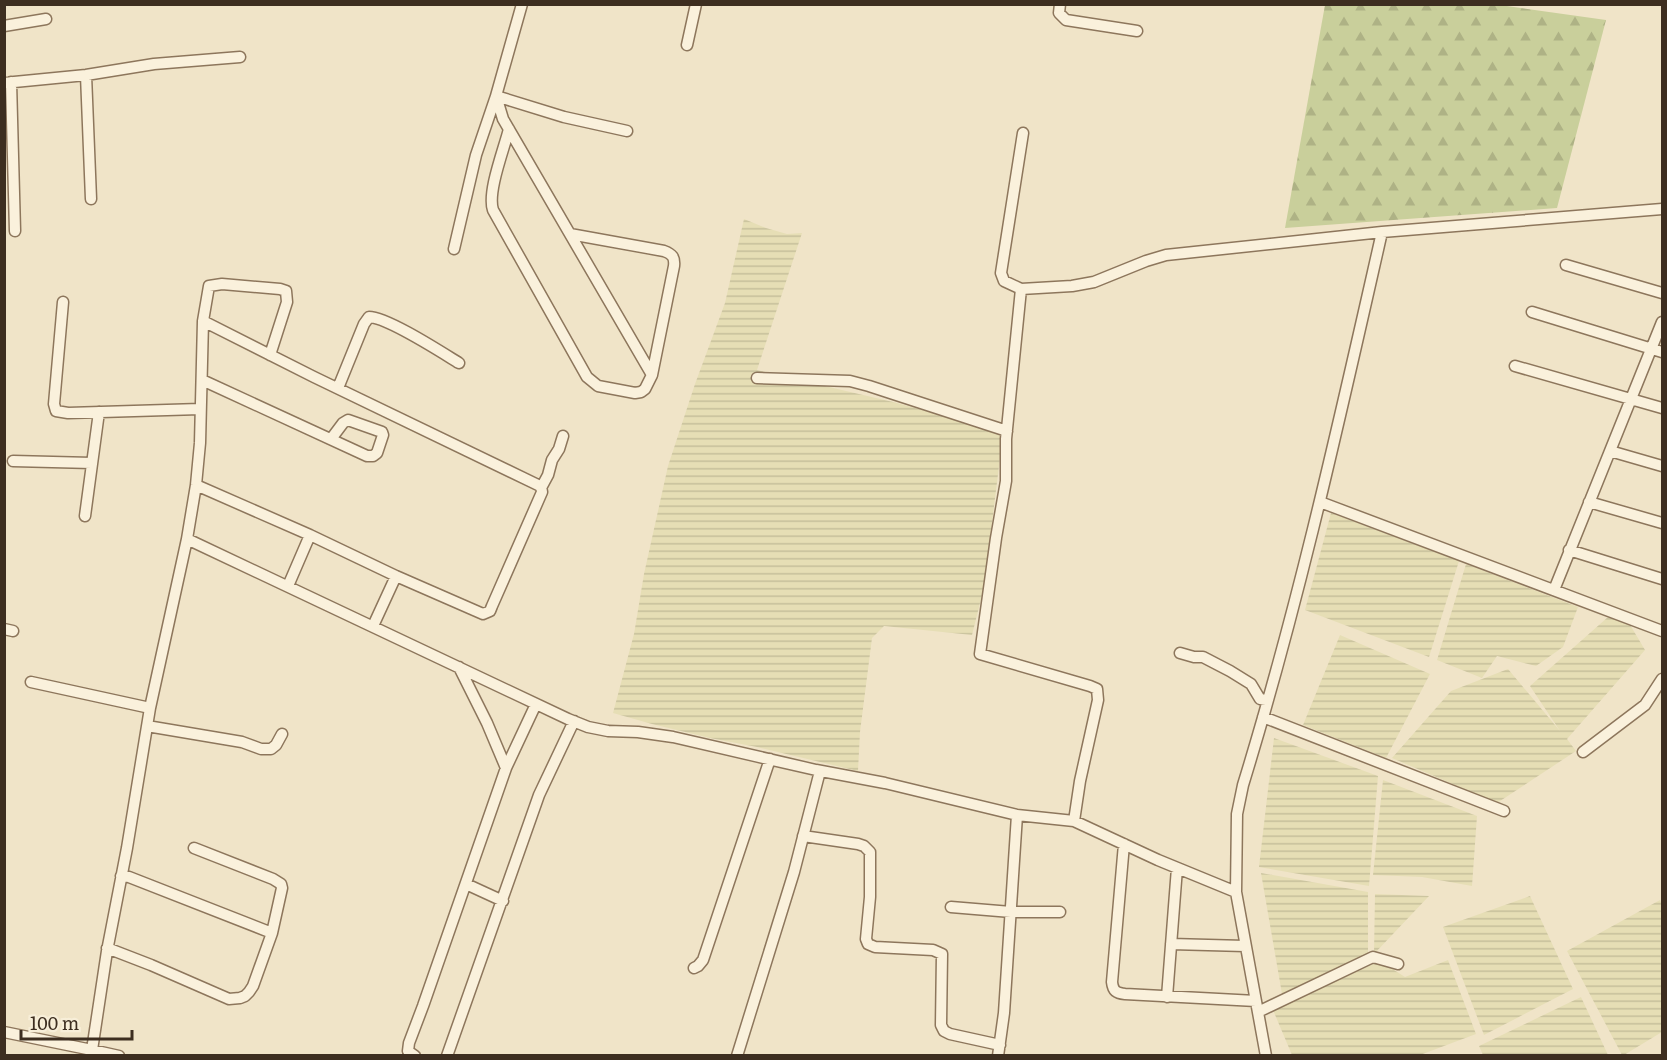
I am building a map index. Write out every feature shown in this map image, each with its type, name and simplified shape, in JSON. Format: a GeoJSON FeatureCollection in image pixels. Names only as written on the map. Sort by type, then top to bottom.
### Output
{"type":"FeatureCollection","features":[{"type":"Feature","properties":{"kind":"street"},"geometry":{"type":"LineString","coordinates":[[454,249],[477,155],[522,4]]}},
{"type":"Feature","properties":{"kind":"street"},"geometry":{"type":"LineString","coordinates":[[687,45],[696,4]]}},
{"type":"Feature","properties":{"kind":"street"},"geometry":{"type":"LineString","coordinates":[[1060,4],[1059,13],[1066,20],[1137,31]]}},
{"type":"Feature","properties":{"kind":"street"},"geometry":{"type":"LineString","coordinates":[[4,26],[46,20]]}},
{"type":"Feature","properties":{"kind":"street"},"geometry":{"type":"LineString","coordinates":[[15,231],[8,83],[86,75],[154,64],[240,57]]}},
{"type":"Feature","properties":{"kind":"street"},"geometry":{"type":"LineString","coordinates":[[86,75],[91,198]]}},
{"type":"Feature","properties":{"kind":"street"},"geometry":{"type":"LineString","coordinates":[[496,96],[500,113],[652,375]]}},
{"type":"Feature","properties":{"kind":"street"},"geometry":{"type":"LineString","coordinates":[[496,96],[564,117],[627,131]]}},
{"type":"Feature","properties":{"kind":"street"},"geometry":{"type":"LineString","coordinates":[[509,129],[493,190],[491,205],[493,210],[587,377],[598,386],[635,393],[641,392],[652,375],[674,266],[673,257],[663,251],[570,234]]}},
{"type":"Feature","properties":{"kind":"street"},"geometry":{"type":"LineString","coordinates":[[1023,133],[1001,273],[1004,281],[1021,289],[1072,286],[1094,282],[1157,257],[1382,232],[1662,209]]}},
{"type":"Feature","properties":{"kind":"street"},"geometry":{"type":"LineString","coordinates":[[1266,1056],[1236,892],[1237,814],[1320,502],[1382,232]]}},
{"type":"Feature","properties":{"kind":"street"},"geometry":{"type":"LineString","coordinates":[[1566,265],[1662,293]]}},
{"type":"Feature","properties":{"kind":"street"},"geometry":{"type":"LineString","coordinates":[[98,1052],[107,948],[122,876],[150,708],[187,539],[196,485],[200,443],[203,321],[208,289],[211,285],[283,290],[286,294],[286,302],[270,355]]}},
{"type":"Feature","properties":{"kind":"street"},"geometry":{"type":"LineString","coordinates":[[1021,289],[1007,431],[1006,481],[979,651],[990,658],[1097,689],[1098,700],[1074,820]]}},
{"type":"Feature","properties":{"kind":"street"},"geometry":{"type":"LineString","coordinates":[[63,303],[55,409],[58,412],[200,409]]}},
{"type":"Feature","properties":{"kind":"street"},"geometry":{"type":"LineString","coordinates":[[1532,312],[1657,350]]}},
{"type":"Feature","properties":{"kind":"street"},"geometry":{"type":"LineString","coordinates":[[338,388],[369,317],[389,324],[434,347],[459,363]]}},
{"type":"Feature","properties":{"kind":"street"},"geometry":{"type":"LineString","coordinates":[[203,321],[541,488]]}},
{"type":"Feature","properties":{"kind":"street"},"geometry":{"type":"LineString","coordinates":[[1554,590],[1631,399],[1657,350],[1662,322]]}},
{"type":"Feature","properties":{"kind":"street"},"geometry":{"type":"LineString","coordinates":[[1515,366],[1662,408]]}},
{"type":"Feature","properties":{"kind":"street"},"geometry":{"type":"LineString","coordinates":[[757,378],[850,381],[1007,431]]}},
{"type":"Feature","properties":{"kind":"street"},"geometry":{"type":"LineString","coordinates":[[202,380],[363,455],[373,456],[384,435],[382,432],[348,420],[331,439]]}},
{"type":"Feature","properties":{"kind":"street"},"geometry":{"type":"LineString","coordinates":[[86,516],[99,412]]}},
{"type":"Feature","properties":{"kind":"street"},"geometry":{"type":"LineString","coordinates":[[196,485],[483,614],[490,611],[541,498],[541,488],[548,476],[563,435]]}},
{"type":"Feature","properties":{"kind":"street"},"geometry":{"type":"LineString","coordinates":[[1610,451],[1662,466]]}},
{"type":"Feature","properties":{"kind":"street"},"geometry":{"type":"LineString","coordinates":[[13,461],[92,463]]}},
{"type":"Feature","properties":{"kind":"street"},"geometry":{"type":"LineString","coordinates":[[1320,502],[1662,631]]}},
{"type":"Feature","properties":{"kind":"street"},"geometry":{"type":"LineString","coordinates":[[1589,502],[1662,523]]}},
{"type":"Feature","properties":{"kind":"street"},"geometry":{"type":"LineString","coordinates":[[288,586],[310,535]]}},
{"type":"Feature","properties":{"kind":"street"},"geometry":{"type":"LineString","coordinates":[[187,539],[588,727],[674,737],[820,771],[885,783],[1017,815],[1074,820],[1236,892]]}},
{"type":"Feature","properties":{"kind":"street"},"geometry":{"type":"LineString","coordinates":[[1569,550],[1662,579]]}},
{"type":"Feature","properties":{"kind":"street"},"geometry":{"type":"LineString","coordinates":[[373,626],[396,576]]}},
{"type":"Feature","properties":{"kind":"street"},"geometry":{"type":"LineString","coordinates":[[1180,653],[1203,657],[1230,671],[1251,684],[1260,699],[1268,700]]}},
{"type":"Feature","properties":{"kind":"street"},"geometry":{"type":"LineString","coordinates":[[459,667],[506,768]]}},
{"type":"Feature","properties":{"kind":"street"},"geometry":{"type":"LineString","coordinates":[[1583,752],[1645,705],[1662,679]]}},
{"type":"Feature","properties":{"kind":"street"},"geometry":{"type":"LineString","coordinates":[[31,682],[150,708]]}},
{"type":"Feature","properties":{"kind":"street"},"geometry":{"type":"LineString","coordinates":[[415,1056],[408,1051],[408,1046],[506,768],[536,704]]}},
{"type":"Feature","properties":{"kind":"street"},"geometry":{"type":"LineString","coordinates":[[1263,717],[1504,811]]}},
{"type":"Feature","properties":{"kind":"street"},"geometry":{"type":"LineString","coordinates":[[447,1056],[539,795],[574,721]]}},
{"type":"Feature","properties":{"kind":"street"},"geometry":{"type":"LineString","coordinates":[[147,726],[242,742],[261,749],[271,749],[282,734]]}},
{"type":"Feature","properties":{"kind":"street"},"geometry":{"type":"LineString","coordinates":[[694,968],[703,960],[770,759]]}},
{"type":"Feature","properties":{"kind":"street"},"geometry":{"type":"LineString","coordinates":[[737,1056],[794,872],[820,771]]}},
{"type":"Feature","properties":{"kind":"street"},"geometry":{"type":"LineString","coordinates":[[803,836],[858,844],[868,848],[871,866],[866,939],[868,944],[875,947],[933,950],[942,954],[941,1025],[944,1031],[999,1050],[1004,1013],[1017,815]]}},
{"type":"Feature","properties":{"kind":"street"},"geometry":{"type":"LineString","coordinates":[[1124,844],[1112,982],[1113,989],[1117,993],[1257,1006],[1373,957],[1398,964]]}},
{"type":"Feature","properties":{"kind":"street"},"geometry":{"type":"LineString","coordinates":[[107,948],[223,997],[240,998],[249,992],[272,933],[281,884],[194,848]]}},
{"type":"Feature","properties":{"kind":"street"},"geometry":{"type":"LineString","coordinates":[[1167,997],[1178,868]]}},
{"type":"Feature","properties":{"kind":"street"},"geometry":{"type":"LineString","coordinates":[[122,876],[272,933]]}},
{"type":"Feature","properties":{"kind":"street"},"geometry":{"type":"LineString","coordinates":[[466,884],[503,901]]}},
{"type":"Feature","properties":{"kind":"street"},"geometry":{"type":"LineString","coordinates":[[951,907],[1011,912],[1060,912]]}},
{"type":"Feature","properties":{"kind":"street"},"geometry":{"type":"LineString","coordinates":[[1172,944],[1245,946]]}},
{"type":"Feature","properties":{"kind":"street"},"geometry":{"type":"LineString","coordinates":[[4,1032],[119,1056]]}},
{"type":"Feature","properties":{"kind":"shaded area"},"geometry":{"type":"Polygon","coordinates":[[[744,219],[787,234],[802,233],[757,370],[893,402],[1003,434],[984,587],[972,635],[884,626],[872,638],[860,732],[858,771],[710,738],[613,713],[634,634],[644,574],[668,466],[725,303],[744,219]]]}},
{"type":"Feature","properties":{"kind":"shaded area"},"geometry":{"type":"Polygon","coordinates":[[[1331,513],[1459,561],[1429,657],[1305,610],[1331,513]]]}},
{"type":"Feature","properties":{"kind":"shaded area"},"geometry":{"type":"Polygon","coordinates":[[[1466,564],[1578,607],[1563,647],[1536,666],[1497,656],[1482,678],[1437,660],[1466,564]]]}},
{"type":"Feature","properties":{"kind":"shaded area"},"geometry":{"type":"Polygon","coordinates":[[[1608,617],[1629,623],[1645,650],[1567,739],[1576,751],[1497,803],[1392,758],[1451,691],[1508,669],[1560,731],[1530,686],[1608,617]]]}},
{"type":"Feature","properties":{"kind":"shaded area"},"geometry":{"type":"Polygon","coordinates":[[[1340,635],[1430,674],[1386,758],[1303,725],[1340,635]]]}},
{"type":"Feature","properties":{"kind":"shaded area"},"geometry":{"type":"Polygon","coordinates":[[[1274,738],[1378,776],[1369,886],[1259,867],[1274,738]]]}},
{"type":"Feature","properties":{"kind":"shaded area"},"geometry":{"type":"Polygon","coordinates":[[[1383,780],[1477,816],[1472,886],[1422,877],[1373,875],[1383,780]]]}},
{"type":"Feature","properties":{"kind":"shaded area"},"geometry":{"type":"Polygon","coordinates":[[[1261,873],[1368,892],[1368,953],[1282,994],[1261,873]]]}},
{"type":"Feature","properties":{"kind":"shaded area"},"geometry":{"type":"Polygon","coordinates":[[[1375,894],[1429,896],[1374,954],[1375,894]]]}},
{"type":"Feature","properties":{"kind":"shaded area"},"geometry":{"type":"Polygon","coordinates":[[[1530,896],[1573,989],[1484,1035],[1443,927],[1530,896]]]}},
{"type":"Feature","properties":{"kind":"shaded area"},"geometry":{"type":"Polygon","coordinates":[[[1660,900],[1662,904],[1662,1032],[1622,1055],[1567,951],[1660,900]]]}},
{"type":"Feature","properties":{"kind":"shaded area"},"geometry":{"type":"Polygon","coordinates":[[[1448,960],[1476,1034],[1420,1055],[1292,1055],[1273,1010],[1380,961],[1405,977],[1448,960]]]}},
{"type":"Feature","properties":{"kind":"shaded area"},"geometry":{"type":"Polygon","coordinates":[[[1581,997],[1608,1055],[1483,1055],[1479,1046],[1581,997]]]}},
{"type":"Feature","properties":{"kind":"green space"},"geometry":{"type":"Polygon","coordinates":[[[1493,4],[1606,20],[1557,208],[1285,228],[1325,5],[1493,4]]]}}]}
